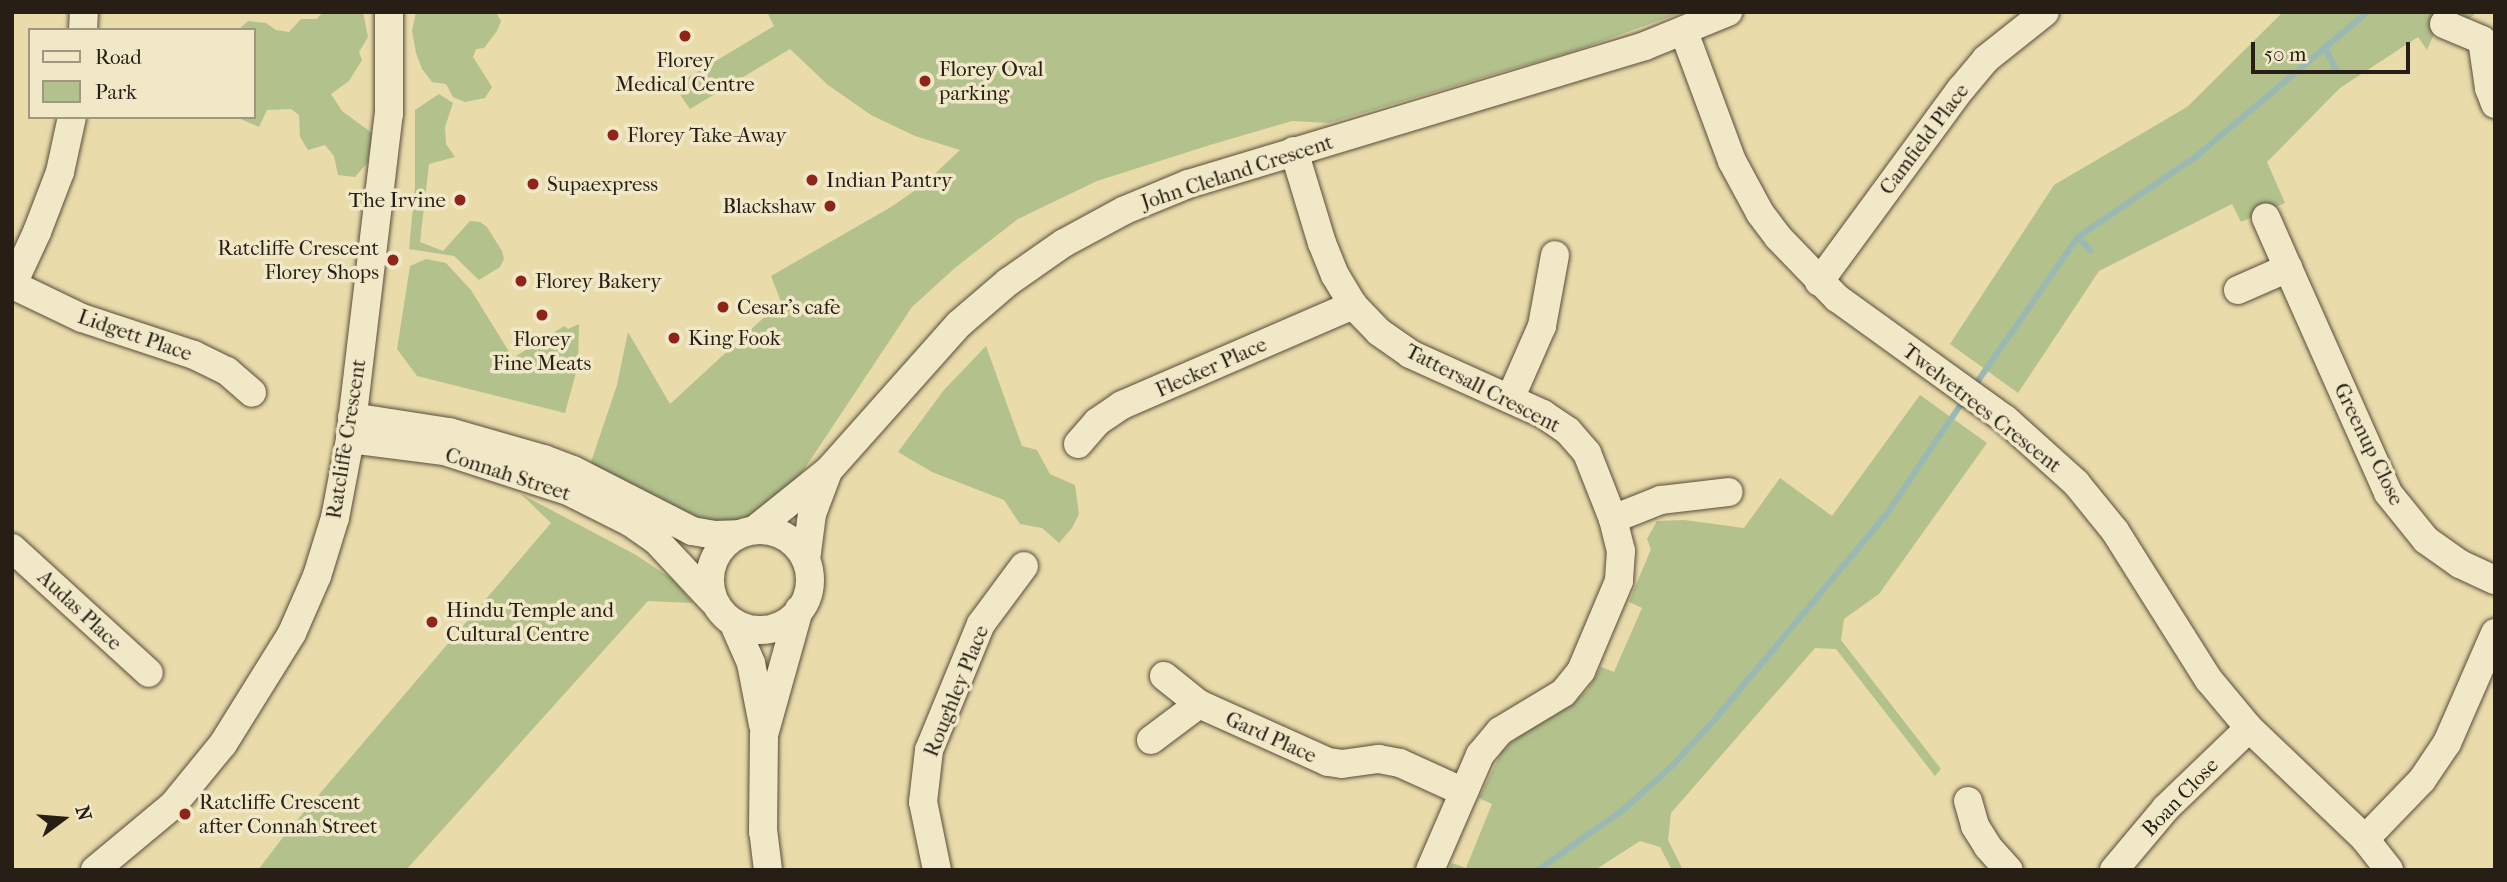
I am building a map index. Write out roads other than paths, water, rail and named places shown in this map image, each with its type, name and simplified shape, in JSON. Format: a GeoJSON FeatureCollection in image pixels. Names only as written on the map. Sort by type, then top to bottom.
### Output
{"type":"FeatureCollection","features":[{"type":"Feature","properties":{"kind":"street","name":"Ratcliffe Crescent"},"geometry":{"type":"LineString","coordinates":[[95,870],[173,805],[223,744],[261,688],[292,633],[317,576],[335,518],[351,428],[388,114],[389,12]]}},
{"type":"Feature","properties":{"kind":"street","name":"John Cleland Crescent"},"geometry":{"type":"LineString","coordinates":[[747,531],[828,471],[959,324],[1008,282],[1042,258],[1125,210],[1188,184],[1591,64],[1684,32],[1728,12]]}},
{"type":"Feature","properties":{"kind":"street","name":"Camfield Place"},"geometry":{"type":"LineString","coordinates":[[1819,282],[1961,89],[1986,60],[2045,12]]}},
{"type":"Feature","properties":{"kind":"street"},"geometry":{"type":"LineString","coordinates":[[2444,24],[2488,35],[2489,88],[2495,104]]}},
{"type":"Feature","properties":{"kind":"street","name":"Twelvetrees Crescent"},"geometry":{"type":"LineString","coordinates":[[1684,32],[1732,161],[1766,221],[1819,282],[2034,444],[2076,483],[2115,531],[2209,680],[2249,728],[2365,839],[2389,870]]}},
{"type":"Feature","properties":{"kind":"street"},"geometry":{"type":"LineString","coordinates":[[13,285],[60,172],[72,119]]}},
{"type":"Feature","properties":{"kind":"street","name":"Tattersall Crescent"},"geometry":{"type":"LineString","coordinates":[[1294,152],[1322,243],[1335,275],[1353,305],[1378,332],[1410,354],[1542,414],[1568,431],[1587,453],[1613,519],[1622,551],[1619,581],[1581,671],[1563,693],[1514,720],[1495,736],[1480,755],[1430,870]]}},
{"type":"Feature","properties":{"kind":"street","name":"Greenup Close"},"geometry":{"type":"LineString","coordinates":[[2266,218],[2388,493],[2426,540],[2460,564],[2495,580]]}},
{"type":"Feature","properties":{"kind":"street"},"geometry":{"type":"LineString","coordinates":[[1510,400],[1542,326],[1555,255]]}},
{"type":"Feature","properties":{"kind":"street"},"geometry":{"type":"LineString","coordinates":[[2238,290],[2288,268]]}},
{"type":"Feature","properties":{"kind":"street","name":"Lidgett Place"},"geometry":{"type":"LineString","coordinates":[[13,285],[82,318],[194,355],[226,371],[252,393]]}},
{"type":"Feature","properties":{"kind":"street","name":"Flecker Place"},"geometry":{"type":"LineString","coordinates":[[1078,444],[1097,422],[1122,405],[1353,305]]}},
{"type":"Feature","properties":{"kind":"street","name":"Connah Street"},"geometry":{"type":"LineString","coordinates":[[351,428],[449,432],[573,470],[692,531],[714,535],[747,531]]}},
{"type":"Feature","properties":{"kind":"street","name":"Connah Street"},"geometry":{"type":"LineString","coordinates":[[351,428],[444,451],[568,491],[630,522],[656,540],[713,601]]}},
{"type":"Feature","properties":{"kind":"street","name":"John Cleland Crescent"},"geometry":{"type":"LineString","coordinates":[[806,559],[812,514],[828,471]]}},
{"type":"Feature","properties":{"kind":"street"},"geometry":{"type":"LineString","coordinates":[[1613,519],[1661,500],[1729,492]]}},
{"type":"Feature","properties":{"kind":"street"},"geometry":{"type":"LineString","coordinates":[[733,622],[760,631],[779,627],[799,610],[806,600],[811,580],[806,559],[795,542],[777,532],[747,531],[721,546],[711,564],[709,583],[713,601],[733,622],[751,663],[764,735],[763,832],[768,870]]}},
{"type":"Feature","properties":{"kind":"street","name":"Audas Place"},"geometry":{"type":"LineString","coordinates":[[12,548],[149,673]]}},
{"type":"Feature","properties":{"kind":"street","name":"Roughley Place"},"geometry":{"type":"LineString","coordinates":[[937,870],[923,802],[929,750],[981,624],[1024,566]]}},
{"type":"Feature","properties":{"kind":"street"},"geometry":{"type":"LineString","coordinates":[[764,735],[799,610]]}},
{"type":"Feature","properties":{"kind":"street"},"geometry":{"type":"LineString","coordinates":[[2365,839],[2422,780],[2447,743],[2495,633]]}},
{"type":"Feature","properties":{"kind":"street","name":"Gard Place"},"geometry":{"type":"LineString","coordinates":[[1164,676],[1199,704],[1328,762],[1342,764],[1379,759],[1400,763],[1464,792]]}},
{"type":"Feature","properties":{"kind":"street","name":"Gard Place"},"geometry":{"type":"LineString","coordinates":[[1152,740],[1199,704]]}},
{"type":"Feature","properties":{"kind":"street","name":"Boan Close"},"geometry":{"type":"LineString","coordinates":[[2114,870],[2166,808],[2249,728]]}},
{"type":"Feature","properties":{"kind":"street"},"geometry":{"type":"LineString","coordinates":[[1968,801],[1975,825],[1988,848],[2009,870]]}},
{"type":"Feature","properties":{"kind":"waterway"},"geometry":{"type":"LineString","coordinates":[[1973,388],[2078,237],[2198,155],[2367,12]]}},
{"type":"Feature","properties":{"kind":"waterway"},"geometry":{"type":"LineString","coordinates":[[2325,48],[2336,70]]}},
{"type":"Feature","properties":{"kind":"waterway"},"geometry":{"type":"LineString","coordinates":[[2078,237],[2090,250]]}},
{"type":"Feature","properties":{"kind":"waterway"},"geometry":{"type":"LineString","coordinates":[[1538,870],[1624,809],[1671,767],[1716,718],[1886,515],[1964,400]]}},
{"type":"Feature","properties":{"kind":"place","name":"Florey Medical Centre"},"geometry":{"type":"Point","coordinates":[685,36]}},
{"type":"Feature","properties":{"kind":"place","name":"Florey Oval parking"},"geometry":{"type":"Point","coordinates":[925,81]}},
{"type":"Feature","properties":{"kind":"place","name":"Florey Take-Away"},"geometry":{"type":"Point","coordinates":[613,135]}},
{"type":"Feature","properties":{"kind":"place","name":"Indian Pantry"},"geometry":{"type":"Point","coordinates":[812,180]}},
{"type":"Feature","properties":{"kind":"place","name":"Supaexpress"},"geometry":{"type":"Point","coordinates":[533,184]}},
{"type":"Feature","properties":{"kind":"place","name":"The Irvine"},"geometry":{"type":"Point","coordinates":[460,200]}},
{"type":"Feature","properties":{"kind":"place","name":"Blackshaw"},"geometry":{"type":"Point","coordinates":[830,206]}},
{"type":"Feature","properties":{"kind":"place","name":"Ratcliffe Crescent Florey Shops"},"geometry":{"type":"Point","coordinates":[393,260]}},
{"type":"Feature","properties":{"kind":"place","name":"Florey Bakery"},"geometry":{"type":"Point","coordinates":[521,281]}},
{"type":"Feature","properties":{"kind":"place","name":"Cesar's cafe"},"geometry":{"type":"Point","coordinates":[723,307]}},
{"type":"Feature","properties":{"kind":"place","name":"Florey Fine Meats"},"geometry":{"type":"Point","coordinates":[542,315]}},
{"type":"Feature","properties":{"kind":"place","name":"King Fook"},"geometry":{"type":"Point","coordinates":[674,338]}},
{"type":"Feature","properties":{"kind":"place","name":"Hindu Temple and Cultural Centre"},"geometry":{"type":"Point","coordinates":[432,622]}},
{"type":"Feature","properties":{"kind":"place","name":"Ratcliffe Crescent after Connah Street"},"geometry":{"type":"Point","coordinates":[185,814]}}]}
